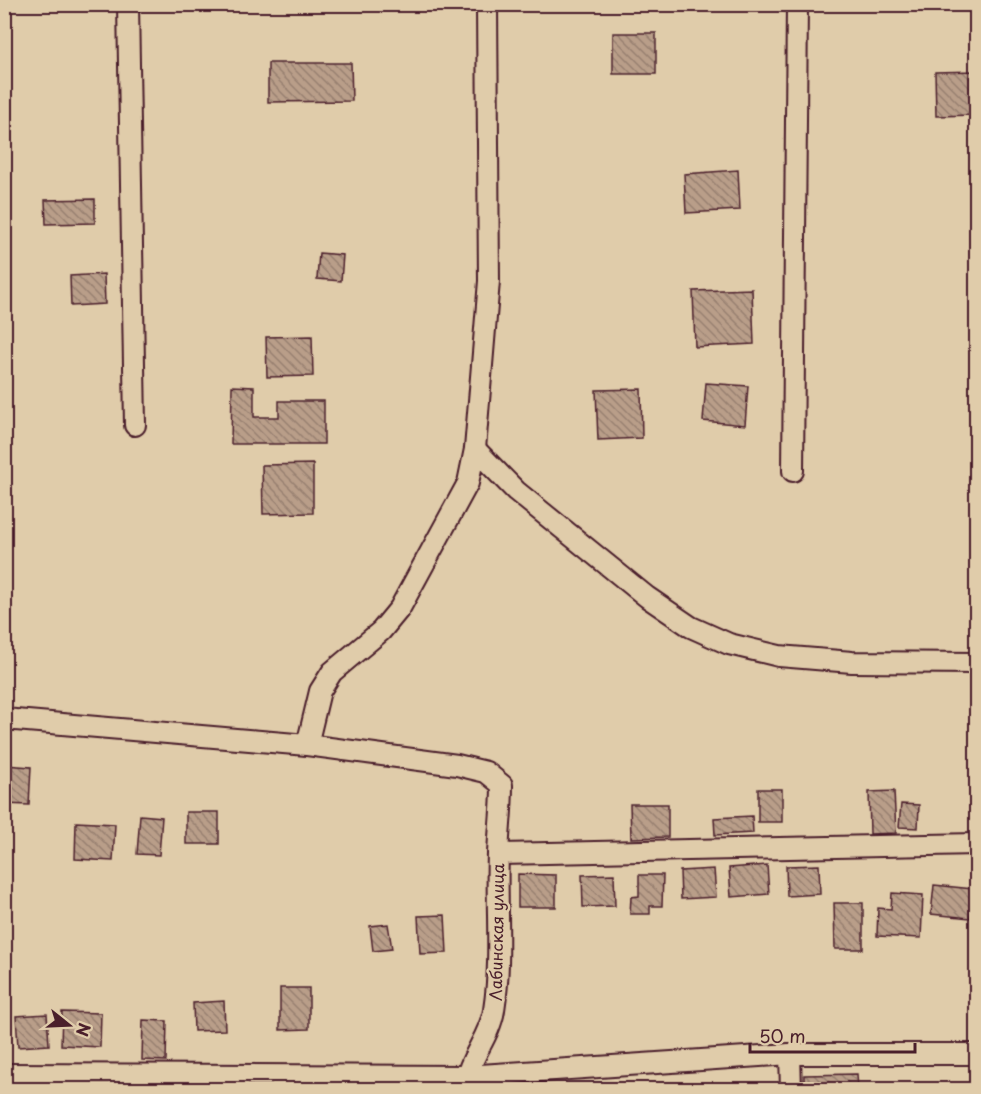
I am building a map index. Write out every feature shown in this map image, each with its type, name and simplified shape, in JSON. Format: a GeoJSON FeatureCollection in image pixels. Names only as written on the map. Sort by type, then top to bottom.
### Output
{"type":"FeatureCollection","features":[{"type":"Feature","properties":{"kind":"street"},"geometry":{"type":"LineString","coordinates":[[128,4],[135,424]]}},
{"type":"Feature","properties":{"kind":"street"},"geometry":{"type":"LineString","coordinates":[[4,719],[307,745],[320,691],[332,672],[381,631],[400,608],[468,483],[475,449],[489,280],[487,4]]}},
{"type":"Feature","properties":{"kind":"street"},"geometry":{"type":"LineString","coordinates":[[794,471],[797,4]]}},
{"type":"Feature","properties":{"kind":"street"},"geometry":{"type":"LineString","coordinates":[[475,449],[516,491],[647,597],[691,627],[729,644],[779,656],[852,662],[976,663]]}},
{"type":"Feature","properties":{"kind":"street","name":"Лабинская улица"},"geometry":{"type":"LineString","coordinates":[[307,745],[457,765],[486,772],[502,785],[498,854],[498,980],[494,1014],[466,1083]]}},
{"type":"Feature","properties":{"kind":"street"},"geometry":{"type":"LineString","coordinates":[[498,854],[976,844]]}},
{"type":"Feature","properties":{"kind":"street"},"geometry":{"type":"LineString","coordinates":[[790,1054],[791,1089]]}},
{"type":"Feature","properties":{"kind":"street"},"geometry":{"type":"LineString","coordinates":[[4,1074],[232,1082],[466,1083],[790,1054],[976,1054]]}},
{"type":"Feature","properties":{"kind":"building"},"geometry":{"type":"Polygon","coordinates":[[[613,33],[656,33],[656,74],[613,74],[613,33]]]}},
{"type":"Feature","properties":{"kind":"building"},"geometry":{"type":"Polygon","coordinates":[[[268,63],[351,63],[352,101],[268,102],[268,63]]]}},
{"type":"Feature","properties":{"kind":"building"},"geometry":{"type":"Polygon","coordinates":[[[976,71],[976,115],[936,116],[935,72],[976,71]]]}},
{"type":"Feature","properties":{"kind":"building"},"geometry":{"type":"Polygon","coordinates":[[[738,170],[740,210],[686,213],[684,174],[738,170]]]}},
{"type":"Feature","properties":{"kind":"building"},"geometry":{"type":"Polygon","coordinates":[[[95,199],[95,223],[46,224],[45,200],[95,199]]]}},
{"type":"Feature","properties":{"kind":"building"},"geometry":{"type":"Polygon","coordinates":[[[319,253],[343,255],[341,281],[317,279],[319,253]]]}},
{"type":"Feature","properties":{"kind":"building"},"geometry":{"type":"Polygon","coordinates":[[[104,274],[105,304],[71,306],[70,276],[104,274]]]}},
{"type":"Feature","properties":{"kind":"building"},"geometry":{"type":"Polygon","coordinates":[[[752,289],[754,344],[695,347],[693,291],[752,289]]]}},
{"type":"Feature","properties":{"kind":"building"},"geometry":{"type":"Polygon","coordinates":[[[312,336],[313,376],[267,377],[266,337],[312,336]]]}},
{"type":"Feature","properties":{"kind":"building"},"geometry":{"type":"Polygon","coordinates":[[[706,383],[748,386],[745,425],[703,421],[706,383]]]}},
{"type":"Feature","properties":{"kind":"building"},"geometry":{"type":"Polygon","coordinates":[[[232,386],[254,387],[254,417],[279,417],[279,401],[324,401],[324,444],[231,444],[232,386]]]}},
{"type":"Feature","properties":{"kind":"building"},"geometry":{"type":"Polygon","coordinates":[[[641,389],[642,438],[598,440],[596,390],[641,389]]]}},
{"type":"Feature","properties":{"kind":"building"},"geometry":{"type":"Polygon","coordinates":[[[313,464],[313,513],[263,514],[262,465],[313,464]]]}},
{"type":"Feature","properties":{"kind":"building"},"geometry":{"type":"Polygon","coordinates":[[[5,765],[31,767],[29,805],[4,804],[5,765]]]}},
{"type":"Feature","properties":{"kind":"building"},"geometry":{"type":"Polygon","coordinates":[[[758,789],[782,789],[782,822],[758,822],[758,789]]]}},
{"type":"Feature","properties":{"kind":"building"},"geometry":{"type":"Polygon","coordinates":[[[894,791],[896,833],[870,834],[869,792],[894,791]]]}},
{"type":"Feature","properties":{"kind":"building"},"geometry":{"type":"Polygon","coordinates":[[[630,804],[668,804],[668,837],[631,838],[630,804]]]}},
{"type":"Feature","properties":{"kind":"building"},"geometry":{"type":"Polygon","coordinates":[[[901,804],[919,805],[918,828],[899,827],[901,804]]]}},
{"type":"Feature","properties":{"kind":"building"},"geometry":{"type":"Polygon","coordinates":[[[186,812],[219,812],[219,844],[186,844],[186,812]]]}},
{"type":"Feature","properties":{"kind":"building"},"geometry":{"type":"Polygon","coordinates":[[[140,815],[162,817],[159,855],[137,854],[140,815]]]}},
{"type":"Feature","properties":{"kind":"building"},"geometry":{"type":"Polygon","coordinates":[[[752,816],[753,833],[715,835],[714,818],[752,816]]]}},
{"type":"Feature","properties":{"kind":"building"},"geometry":{"type":"Polygon","coordinates":[[[76,822],[115,824],[113,861],[75,859],[76,822]]]}},
{"type":"Feature","properties":{"kind":"building"},"geometry":{"type":"Polygon","coordinates":[[[767,865],[769,894],[731,897],[729,868],[767,865]]]}},
{"type":"Feature","properties":{"kind":"building"},"geometry":{"type":"Polygon","coordinates":[[[819,865],[820,894],[787,896],[786,866],[819,865]]]}},
{"type":"Feature","properties":{"kind":"building"},"geometry":{"type":"Polygon","coordinates":[[[714,869],[716,897],[681,899],[680,871],[714,869]]]}},
{"type":"Feature","properties":{"kind":"building"},"geometry":{"type":"Polygon","coordinates":[[[518,874],[556,875],[556,907],[518,907],[518,874]]]}},
{"type":"Feature","properties":{"kind":"building"},"geometry":{"type":"Polygon","coordinates":[[[614,874],[615,906],[583,907],[582,875],[614,874]]]}},
{"type":"Feature","properties":{"kind":"building"},"geometry":{"type":"Polygon","coordinates":[[[639,875],[663,875],[662,906],[650,906],[650,914],[630,914],[631,897],[639,896],[639,875]]]}},
{"type":"Feature","properties":{"kind":"building"},"geometry":{"type":"Polygon","coordinates":[[[934,885],[973,889],[970,918],[931,914],[934,885]]]}},
{"type":"Feature","properties":{"kind":"building"},"geometry":{"type":"Polygon","coordinates":[[[892,893],[923,895],[921,938],[877,936],[878,908],[891,909],[892,893]]]}},
{"type":"Feature","properties":{"kind":"building"},"geometry":{"type":"Polygon","coordinates":[[[834,903],[863,903],[863,949],[835,949],[834,903]]]}},
{"type":"Feature","properties":{"kind":"building"},"geometry":{"type":"Polygon","coordinates":[[[445,915],[447,953],[420,954],[418,916],[445,915]]]}},
{"type":"Feature","properties":{"kind":"building"},"geometry":{"type":"Polygon","coordinates":[[[388,924],[392,949],[373,951],[370,926],[388,924]]]}},
{"type":"Feature","properties":{"kind":"building"},"geometry":{"type":"Polygon","coordinates":[[[280,988],[309,988],[309,1029],[280,1030],[280,988]]]}},
{"type":"Feature","properties":{"kind":"building"},"geometry":{"type":"Polygon","coordinates":[[[224,1001],[225,1030],[194,1031],[193,1003],[224,1001]]]}},
{"type":"Feature","properties":{"kind":"building"},"geometry":{"type":"Polygon","coordinates":[[[62,1012],[101,1013],[100,1047],[61,1045],[62,1012]]]}},
{"type":"Feature","properties":{"kind":"building"},"geometry":{"type":"Polygon","coordinates":[[[47,1014],[49,1045],[18,1047],[16,1016],[47,1014]]]}},
{"type":"Feature","properties":{"kind":"building"},"geometry":{"type":"Polygon","coordinates":[[[143,1020],[167,1021],[166,1061],[142,1060],[143,1020]]]}},
{"type":"Feature","properties":{"kind":"building"},"geometry":{"type":"Polygon","coordinates":[[[857,1074],[858,1090],[804,1090],[804,1075],[857,1074]]]}},
{"type":"Feature","properties":{"kind":"building"},"geometry":{"type":"Polygon","coordinates":[[[608,1086],[645,1086],[645,1090],[608,1090],[608,1086]]]}}]}
